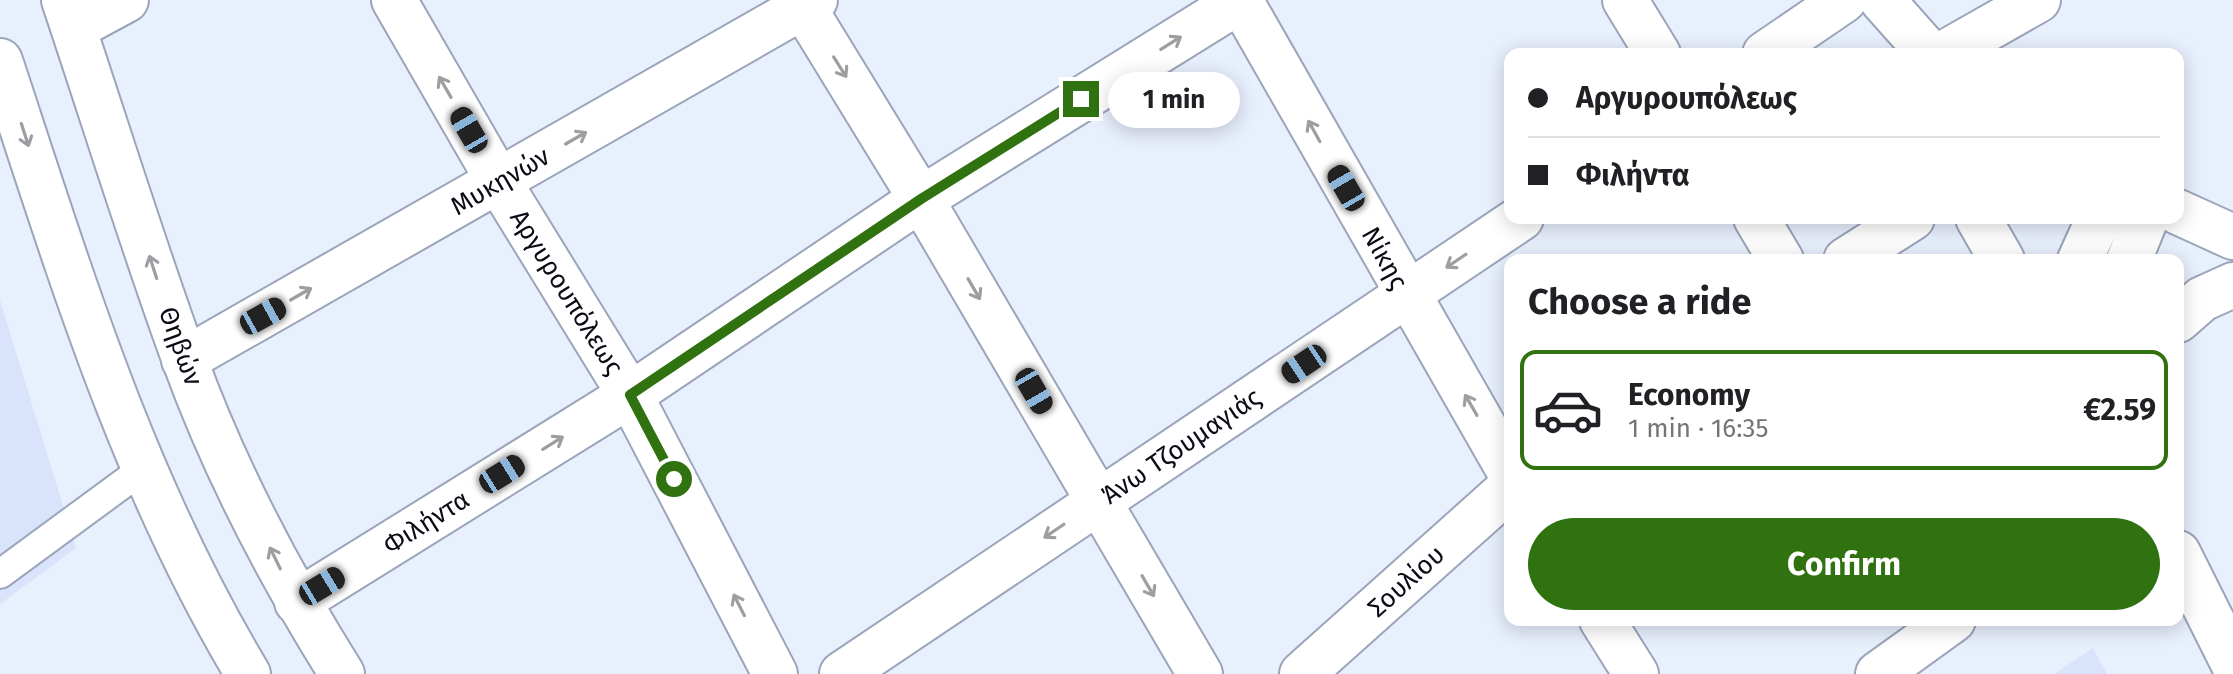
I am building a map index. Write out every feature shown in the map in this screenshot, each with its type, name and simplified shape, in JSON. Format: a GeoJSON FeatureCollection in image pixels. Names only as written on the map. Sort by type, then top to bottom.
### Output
{"type":"FeatureCollection","features":[{"type":"Feature","properties":{"kind":"street"},"geometry":{"type":"LineString","coordinates":[[69,14],[126,0]]}},
{"type":"Feature","properties":{"kind":"street","name":"Αργυρουπόλεως"},"geometry":{"type":"LineString","coordinates":[[394,0],[499,182],[630,395],[775,674]]}},
{"type":"Feature","properties":{"kind":"street","name":"Φιλήντα"},"geometry":{"type":"LineString","coordinates":[[297,602],[630,395],[921,199],[1240,0]]}},
{"type":"Feature","properties":{"kind":"street","name":"Νίκης"},"geometry":{"type":"LineString","coordinates":[[1240,0],[1504,462]]}},
{"type":"Feature","properties":{"kind":"street"},"geometry":{"type":"LineString","coordinates":[[1625,0],[1654,48]]}},
{"type":"Feature","properties":{"kind":"street"},"geometry":{"type":"LineString","coordinates":[[1774,48],[1844,0]]}},
{"type":"Feature","properties":{"kind":"street"},"geometry":{"type":"LineString","coordinates":[[1882,0],[1925,48]]}},
{"type":"Feature","properties":{"kind":"street"},"geometry":{"type":"LineString","coordinates":[[1954,48],[2038,0]]}},
{"type":"Feature","properties":{"kind":"street"},"geometry":{"type":"LineString","coordinates":[[806,2],[1200,674]]}},
{"type":"Feature","properties":{"kind":"street","name":"Μυκηνών"},"geometry":{"type":"LineString","coordinates":[[184,360],[499,182],[806,2]]}},
{"type":"Feature","properties":{"kind":"street","name":"Θηβών"},"geometry":{"type":"LineString","coordinates":[[69,14],[184,360],[232,473],[297,602],[342,674]]}},
{"type":"Feature","properties":{"kind":"street"},"geometry":{"type":"LineString","coordinates":[[0,61],[108,386],[143,469],[248,674]]}},
{"type":"Feature","properties":{"kind":"street"},"geometry":{"type":"LineString","coordinates":[[2184,215],[2233,237]]}},
{"type":"Feature","properties":{"kind":"street","name":"Άνω Τζουμαγιάς"},"geometry":{"type":"LineString","coordinates":[[842,674],[1512,224]]}},
{"type":"Feature","properties":{"kind":"street"},"geometry":{"type":"LineString","coordinates":[[1760,224],[1777,254]]}},
{"type":"Feature","properties":{"kind":"street"},"geometry":{"type":"LineString","coordinates":[[1855,254],[1903,224]]}},
{"type":"Feature","properties":{"kind":"street"},"geometry":{"type":"LineString","coordinates":[[1981,224],[1999,254]]}},
{"type":"Feature","properties":{"kind":"street"},"geometry":{"type":"LineString","coordinates":[[2083,254],[2096,224]]}},
{"type":"Feature","properties":{"kind":"street"},"geometry":{"type":"LineString","coordinates":[[2131,254],[2144,224]]}},
{"type":"Feature","properties":{"kind":"street"},"geometry":{"type":"LineString","coordinates":[[2184,315],[2202,299],[2233,285]]}},
{"type":"Feature","properties":{"kind":"street","name":"Σουλίου"},"geometry":{"type":"LineString","coordinates":[[1302,674],[1504,493]]}},
{"type":"Feature","properties":{"kind":"street"},"geometry":{"type":"LineString","coordinates":[[2184,565],[2233,663]]}},
{"type":"Feature","properties":{"kind":"street"},"geometry":{"type":"LineString","coordinates":[[1606,626],[1636,674]]}},
{"type":"Feature","properties":{"kind":"street"},"geometry":{"type":"LineString","coordinates":[[1878,674],[1945,626]]}},
{"type":"Feature","properties":{"kind":"lane"},"geometry":{"type":"LineString","coordinates":[[0,574],[143,469]]}},
{"type":"Feature","properties":{"kind":"shaded area"},"geometry":{"type":"Polygon","coordinates":[[[0,300],[76,548],[0,604],[0,300]]]}},
{"type":"Feature","properties":{"kind":"shaded area"},"geometry":{"type":"Polygon","coordinates":[[[2093,648],[2107,674],[2054,674],[2093,648]]]}},
{"type":"Feature","properties":{"kind":"route"},"geometry":{"type":"LineString","coordinates":[[674,479],[630,395],[921,199],[1081,99]]}}]}
